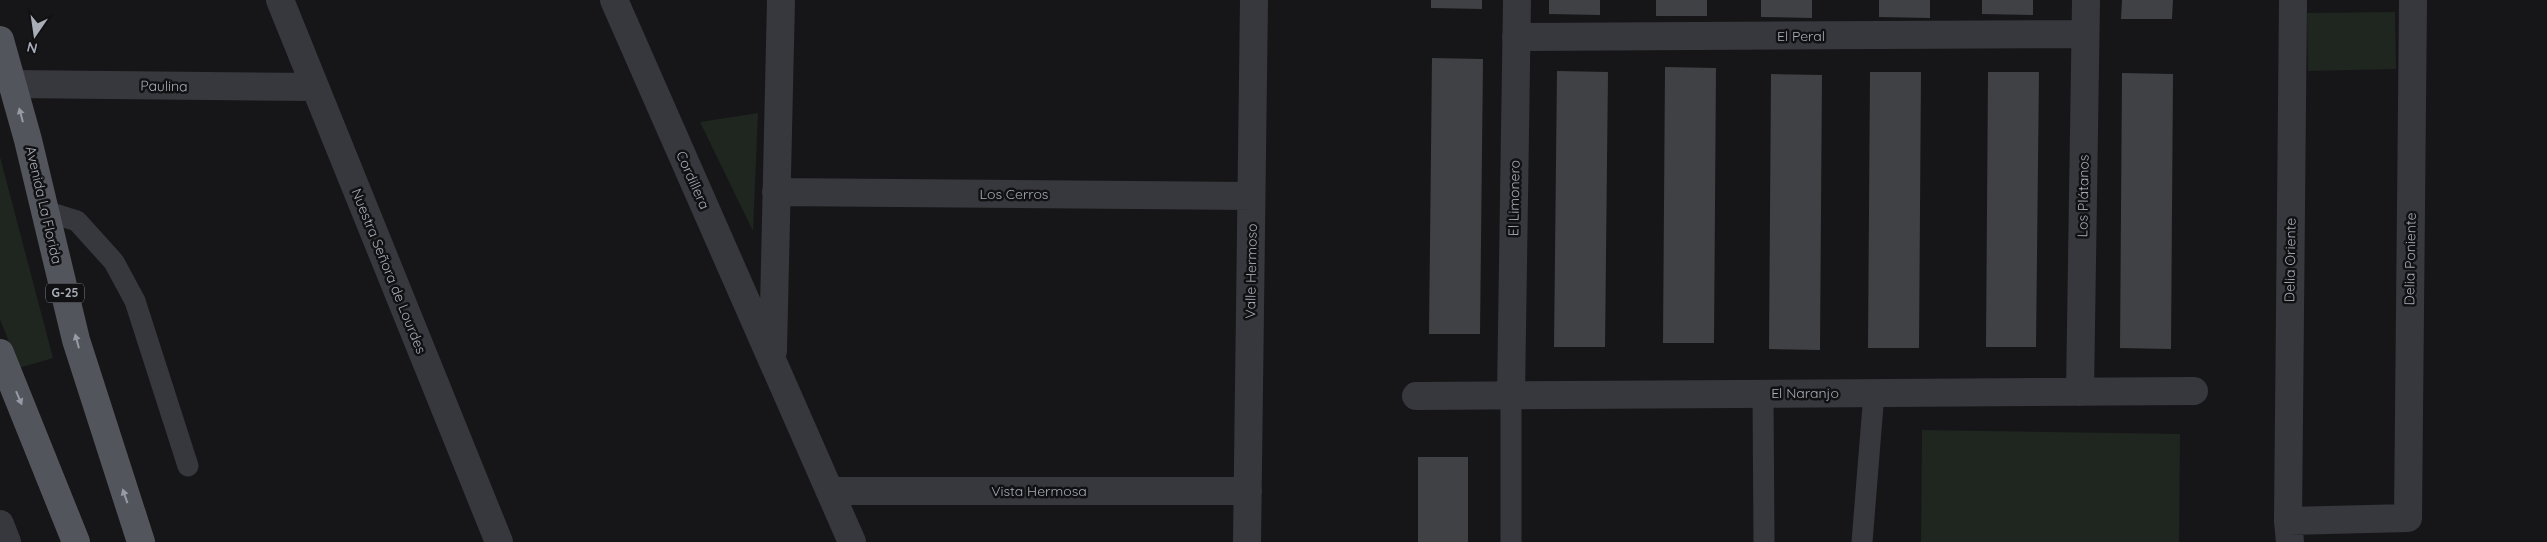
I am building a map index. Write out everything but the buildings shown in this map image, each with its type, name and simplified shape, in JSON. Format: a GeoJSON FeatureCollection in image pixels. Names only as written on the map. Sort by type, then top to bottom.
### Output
{"type":"FeatureCollection","features":[{"type":"Feature","properties":{"kind":"main road","name":"Avenida La Florida"},"geometry":{"type":"LineString","coordinates":[[0,40],[13,84],[82,358],[141,542]]}},
{"type":"Feature","properties":{"kind":"main road"},"geometry":{"type":"LineString","coordinates":[[0,353],[76,542]]}},
{"type":"Feature","properties":{"kind":"street","name":"Nuestra Señora de Lourdes"},"geometry":{"type":"LineString","coordinates":[[280,0],[499,542]]}},
{"type":"Feature","properties":{"kind":"street","name":"Cordillera"},"geometry":{"type":"LineString","coordinates":[[614,0],[852,542]]}},
{"type":"Feature","properties":{"kind":"street","name":"Cordillera"},"geometry":{"type":"LineString","coordinates":[[772,360],[781,0]]}},
{"type":"Feature","properties":{"kind":"street","name":"Valle Hermoso"},"geometry":{"type":"LineString","coordinates":[[1248,542],[1254,0]]}},
{"type":"Feature","properties":{"kind":"street","name":"El Limonero"},"geometry":{"type":"LineString","coordinates":[[1511,395],[1517,0]]}},
{"type":"Feature","properties":{"kind":"street","name":"Los Plátanos"},"geometry":{"type":"LineString","coordinates":[[2080,392],[2086,0]]}},
{"type":"Feature","properties":{"kind":"street","name":"Delia Oriente"},"geometry":{"type":"LineString","coordinates":[[2293,0],[2289,531],[2408,518]]}},
{"type":"Feature","properties":{"kind":"street","name":"Delia Poniente"},"geometry":{"type":"LineString","coordinates":[[2408,518],[2413,0]]}},
{"type":"Feature","properties":{"kind":"street","name":"El Peral"},"geometry":{"type":"LineString","coordinates":[[1516,37],[2085,34]]}},
{"type":"Feature","properties":{"kind":"street","name":"Paulina"},"geometry":{"type":"LineString","coordinates":[[13,84],[315,87]]}},
{"type":"Feature","properties":{"kind":"street","name":"Los Cerros"},"geometry":{"type":"LineString","coordinates":[[776,192],[1252,196]]}},
{"type":"Feature","properties":{"kind":"street","name":"El Naranjo"},"geometry":{"type":"LineString","coordinates":[[1416,396],[2194,391]]}},
{"type":"Feature","properties":{"kind":"street","name":"Vista Hermosa"},"geometry":{"type":"LineString","coordinates":[[830,491],[1248,491]]}},
{"type":"Feature","properties":{"kind":"street"},"geometry":{"type":"LineString","coordinates":[[0,524],[7,542]]}},
{"type":"Feature","properties":{"kind":"lane"},"geometry":{"type":"LineString","coordinates":[[44,211],[77,221],[114,262],[135,301],[188,466]]}},
{"type":"Feature","properties":{"kind":"lane"},"geometry":{"type":"LineString","coordinates":[[1862,542],[1874,393]]}},
{"type":"Feature","properties":{"kind":"lane"},"geometry":{"type":"LineString","coordinates":[[1763,394],[1764,542]]}},
{"type":"Feature","properties":{"kind":"lane"},"geometry":{"type":"LineString","coordinates":[[1511,395],[1511,542]]}},
{"type":"Feature","properties":{"kind":"shaded area"},"geometry":{"type":"Polygon","coordinates":[[[2395,12],[2396,69],[2308,71],[2307,13],[2395,12]]]}},
{"type":"Feature","properties":{"kind":"shaded area"},"geometry":{"type":"Polygon","coordinates":[[[758,113],[753,231],[700,122],[758,113]]]}},
{"type":"Feature","properties":{"kind":"shaded area"},"geometry":{"type":"Polygon","coordinates":[[[0,157],[53,358],[19,368],[0,319],[0,157]]]}},
{"type":"Feature","properties":{"kind":"shaded area"},"geometry":{"type":"Polygon","coordinates":[[[1922,430],[2180,434],[2179,542],[1921,542],[1922,430]]]}}]}
